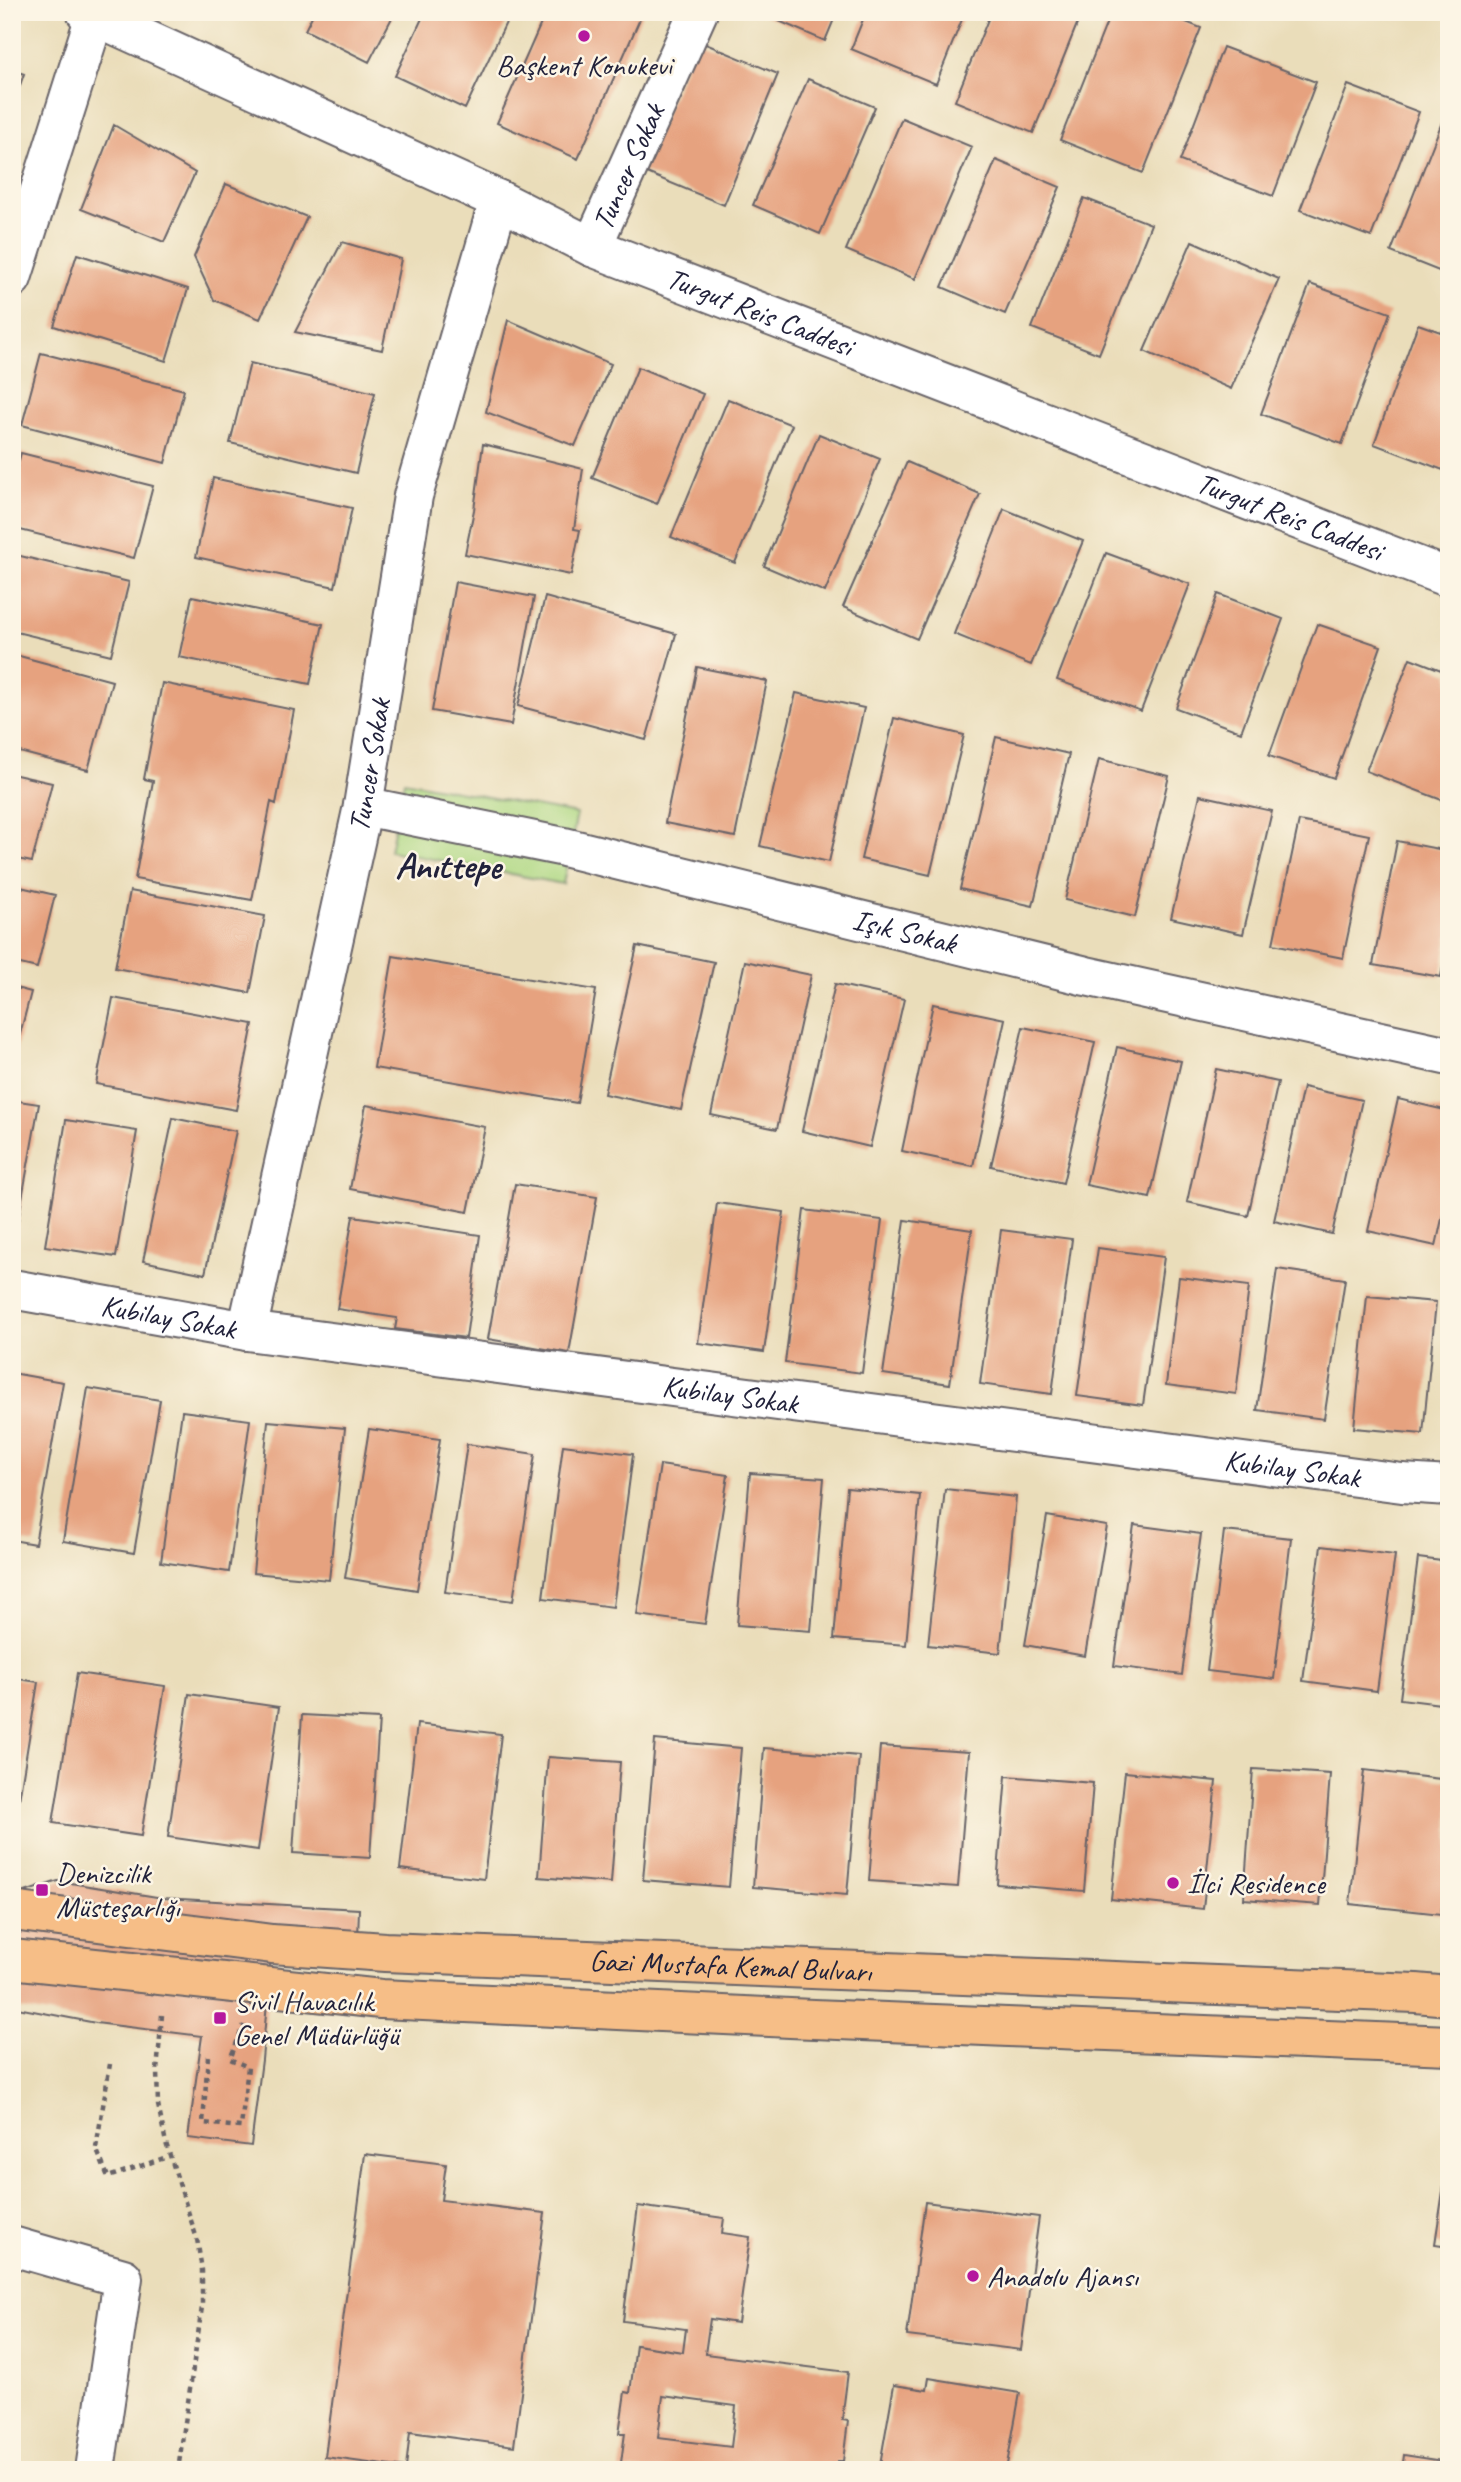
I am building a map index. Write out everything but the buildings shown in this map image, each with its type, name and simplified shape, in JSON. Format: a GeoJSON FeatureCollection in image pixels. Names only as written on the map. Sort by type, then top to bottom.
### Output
{"type":"FeatureCollection","features":[{"type":"Feature","properties":{"kind":"main road","name":"Gazi Mustafa Kemal Bulvarı"},"geometry":{"type":"LineString","coordinates":[[12,1911],[272,1944],[385,1952],[1449,1996]]}},
{"type":"Feature","properties":{"kind":"main road","name":"Gazi Mustafa Kemal Bulvarı"},"geometry":{"type":"LineString","coordinates":[[12,1959],[394,2000],[1335,2038],[1449,2045]]}},
{"type":"Feature","properties":{"kind":"street","name":"Tuncer Sokak"},"geometry":{"type":"LineString","coordinates":[[593,247],[698,12]]}},
{"type":"Feature","properties":{"kind":"street","name":"Turgut Reis Caddesi"},"geometry":{"type":"LineString","coordinates":[[90,14],[499,200],[593,247],[1449,578]]}},
{"type":"Feature","properties":{"kind":"street"},"geometry":{"type":"LineString","coordinates":[[12,278],[90,14]]}},
{"type":"Feature","properties":{"kind":"street","name":"Tuncer Sokak"},"geometry":{"type":"LineString","coordinates":[[247,1331],[363,806],[413,496],[499,200]]}},
{"type":"Feature","properties":{"kind":"street","name":"Işık Sokak"},"geometry":{"type":"LineString","coordinates":[[363,806],[564,846],[1086,976],[1449,1056]]}},
{"type":"Feature","properties":{"kind":"street","name":"Kubilay Sokak"},"geometry":{"type":"LineString","coordinates":[[12,1289],[247,1331],[1402,1483],[1449,1486]]}},
{"type":"Feature","properties":{"kind":"street"},"geometry":{"type":"LineString","coordinates":[[12,2246],[123,2278],[94,2470]]}},
{"type":"Feature","properties":{"kind":"path"},"geometry":{"type":"LineString","coordinates":[[165,1976],[157,2082],[158,2105],[170,2156],[197,2239],[202,2270],[202,2306],[178,2470]]}},
{"type":"Feature","properties":{"kind":"path"},"geometry":{"type":"LineString","coordinates":[[208,2056],[203,2123],[241,2127],[248,2067],[230,2059],[261,1986]]}},
{"type":"Feature","properties":{"kind":"path"},"geometry":{"type":"LineString","coordinates":[[110,2064],[96,2148],[108,2177],[170,2156]]}},
{"type":"Feature","properties":{"kind":"green space"},"geometry":{"type":"Polygon","coordinates":[[[404,781],[577,814],[563,884],[390,851],[404,781]]]}},
{"type":"Feature","properties":{"kind":"place","name":"Başkent Konukevi"},"geometry":{"type":"Point","coordinates":[584,36]}},
{"type":"Feature","properties":{"kind":"place","name":"İlci Residence"},"geometry":{"type":"Point","coordinates":[1173,1883]}},
{"type":"Feature","properties":{"kind":"place","name":"Denizcilik Müsteşarlığı"},"geometry":{"type":"Point","coordinates":[42,1890]}},
{"type":"Feature","properties":{"kind":"place","name":"Sivil Havacılık Genel Müdürlüğü"},"geometry":{"type":"Point","coordinates":[220,2018]}},
{"type":"Feature","properties":{"kind":"place","name":"Anadolu Ajansı"},"geometry":{"type":"Point","coordinates":[973,2276]}},
{"type":"Feature","properties":{"kind":"district","name":"Anıttepe"},"geometry":{"type":"Point","coordinates":[448,865]}}]}
